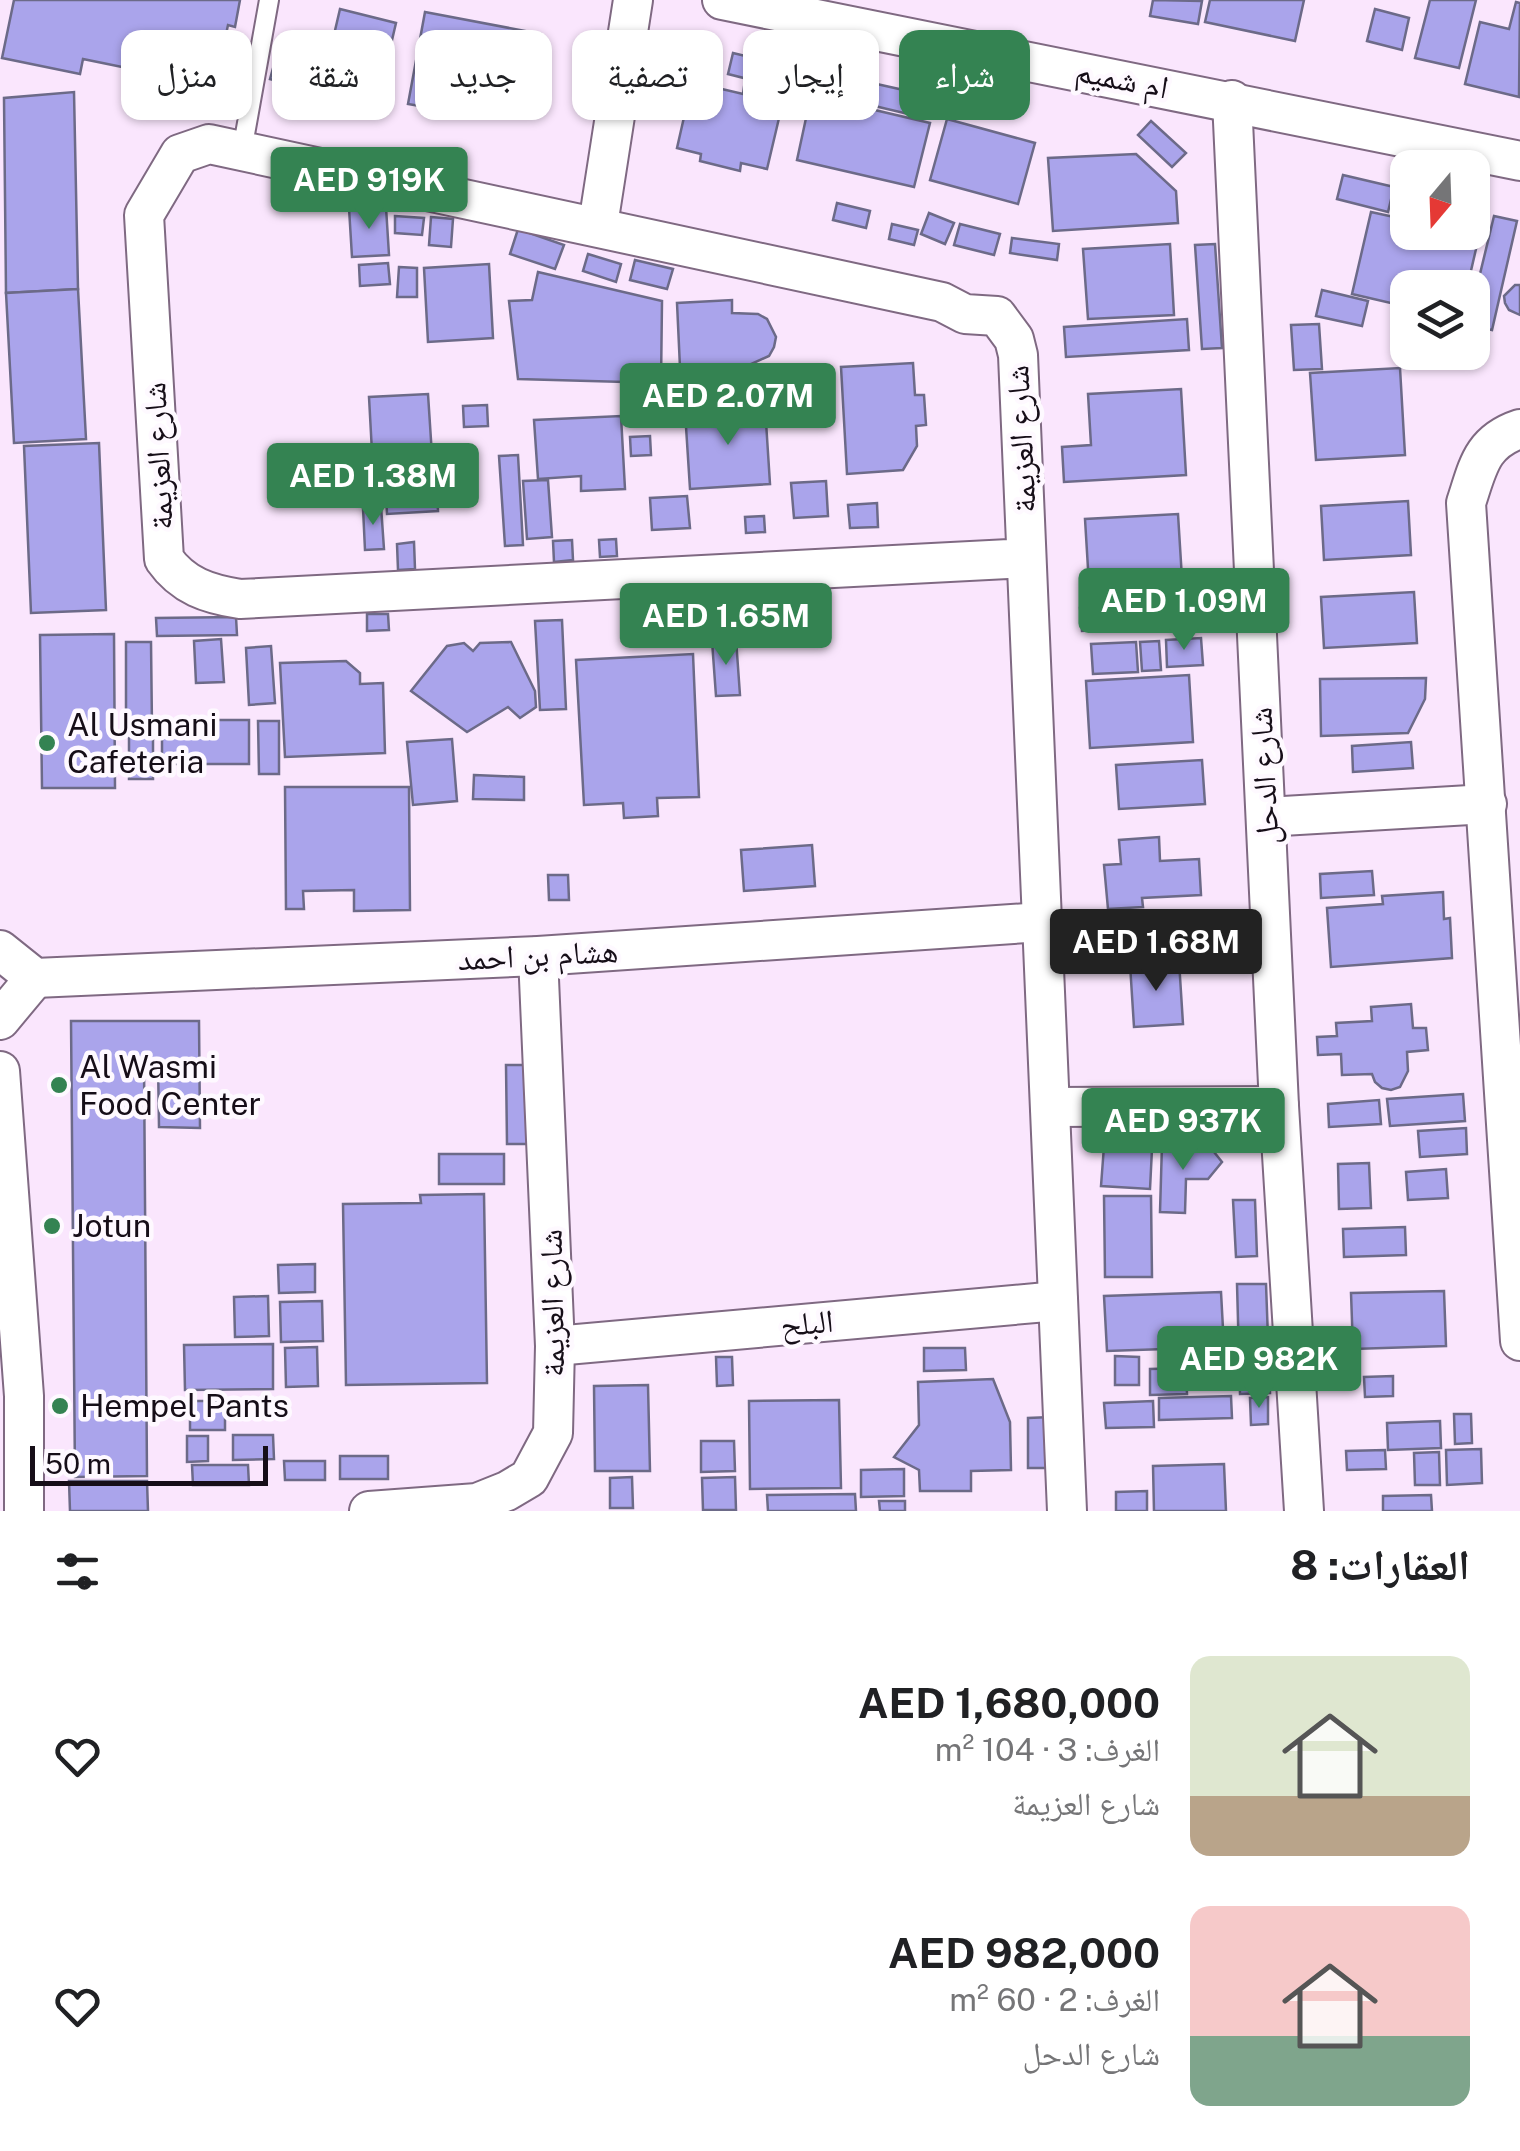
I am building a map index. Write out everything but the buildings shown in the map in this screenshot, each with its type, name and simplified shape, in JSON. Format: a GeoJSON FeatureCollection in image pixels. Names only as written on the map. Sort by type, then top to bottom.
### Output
{"type":"FeatureCollection","features":[{"type":"Feature","properties":{"kind":"street"},"geometry":{"type":"LineString","coordinates":[[598,225],[633,0]]}},
{"type":"Feature","properties":{"kind":"street","name":"ام شميم"},"geometry":{"type":"LineString","coordinates":[[722,0],[890,16],[1232,100],[1520,161]]}},
{"type":"Feature","properties":{"kind":"street","name":"شارع الدحل"},"geometry":{"type":"LineString","coordinates":[[1232,100],[1279,1106],[1304,1511]]}},
{"type":"Feature","properties":{"kind":"street","name":"شارع العزيمة"},"geometry":{"type":"LineString","coordinates":[[1026,558],[240,598],[192,586],[177,577],[164,559],[144,215],[180,154],[209,144],[942,302],[965,314],[997,316],[1014,339],[1018,356],[1067,1511]]}},
{"type":"Feature","properties":{"kind":"street"},"geometry":{"type":"LineString","coordinates":[[1520,429],[1503,434],[1489,446],[1466,502],[1520,1341]]}},
{"type":"Feature","properties":{"kind":"street"},"geometry":{"type":"LineString","coordinates":[[1266,817],[1487,804]]}},
{"type":"Feature","properties":{"kind":"street","name":"هشام بن احمد"},"geometry":{"type":"LineString","coordinates":[[34,978],[538,956],[1042,922]]}},
{"type":"Feature","properties":{"kind":"street"},"geometry":{"type":"LineString","coordinates":[[0,950],[34,978],[0,1020]]}},
{"type":"Feature","properties":{"kind":"street","name":"شارع العزيمة"},"geometry":{"type":"LineString","coordinates":[[369,1511],[477,1502],[508,1491],[530,1478],[553,1433],[556,1346],[538,956]]}},
{"type":"Feature","properties":{"kind":"street"},"geometry":{"type":"LineString","coordinates":[[0,1071],[24,1396],[24,1511]]}},
{"type":"Feature","properties":{"kind":"street"},"geometry":{"type":"LineString","coordinates":[[1050,1107],[1279,1106]]}},
{"type":"Feature","properties":{"kind":"street","name":"البلح"},"geometry":{"type":"LineString","coordinates":[[556,1346],[1058,1300]]}},
{"type":"Feature","properties":{"kind":"lane"},"geometry":{"type":"LineString","coordinates":[[242,151],[269,0]]}},
{"type":"Feature","properties":{"kind":"place","name":"Al Usmani Cafeteria"},"geometry":{"type":"Point","coordinates":[47,743]}},
{"type":"Feature","properties":{"kind":"place","name":"Al Wasmi Food Center"},"geometry":{"type":"Point","coordinates":[59,1085]}},
{"type":"Feature","properties":{"kind":"place","name":"Jotun"},"geometry":{"type":"Point","coordinates":[52,1226]}},
{"type":"Feature","properties":{"kind":"place","name":"Hempel Pants"},"geometry":{"type":"Point","coordinates":[60,1406]}}]}
